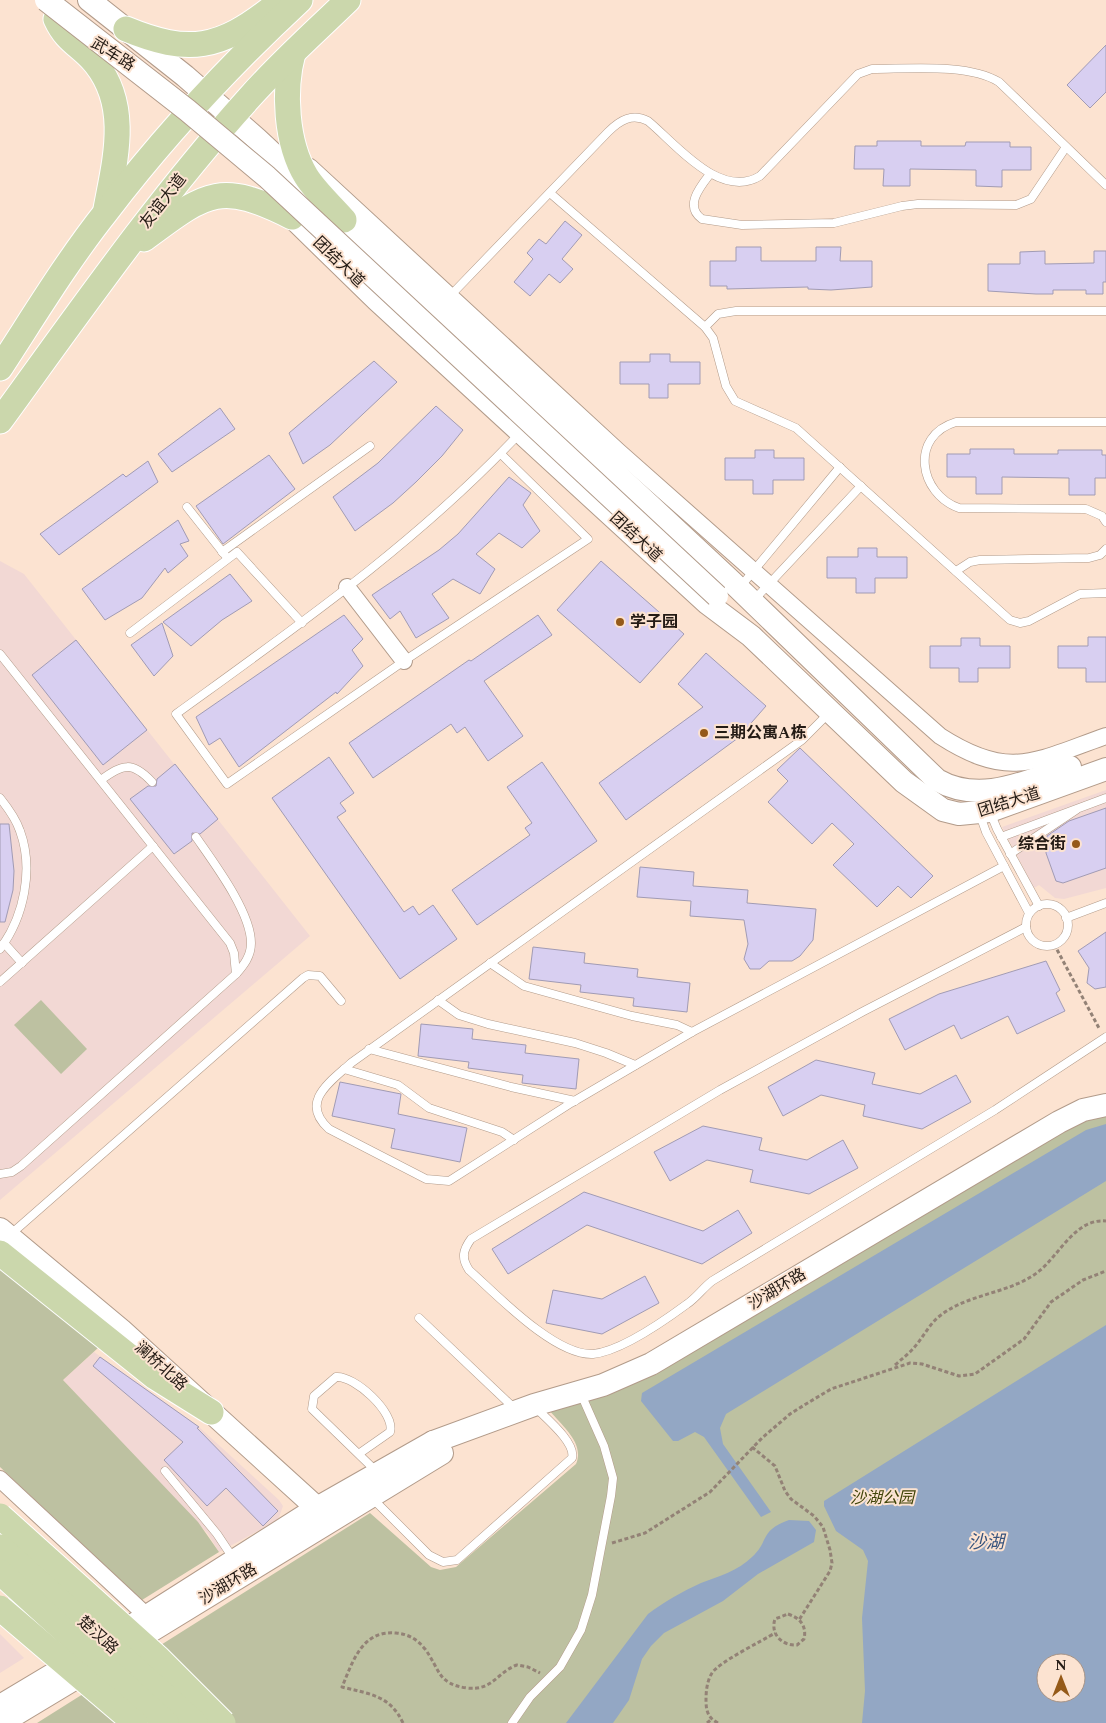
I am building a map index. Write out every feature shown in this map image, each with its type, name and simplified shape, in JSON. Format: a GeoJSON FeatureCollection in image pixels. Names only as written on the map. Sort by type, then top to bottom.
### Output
{"type":"FeatureCollection","features":[{"type":"Feature","properties":{"kind":"main road","name":"武车路"},"geometry":{"type":"LineString","coordinates":[[32,0],[56,6],[172,92],[199,102]]}},
{"type":"Feature","properties":{"kind":"main road","name":"武车路"},"geometry":{"type":"LineString","coordinates":[[89,0],[126,30],[199,102]]}},
{"type":"Feature","properties":{"kind":"main road"},"geometry":{"type":"LineString","coordinates":[[126,30],[156,42],[196,45],[214,42],[252,23],[280,0]]}},
{"type":"Feature","properties":{"kind":"main road"},"geometry":{"type":"LineString","coordinates":[[0,368],[106,212],[199,102],[248,48],[300,0]]}},
{"type":"Feature","properties":{"kind":"main road","name":"友谊大道"},"geometry":{"type":"LineString","coordinates":[[0,421],[120,256],[226,124],[293,53],[348,0]]}},
{"type":"Feature","properties":{"kind":"main road"},"geometry":{"type":"LineString","coordinates":[[56,6],[64,34],[94,61],[104,75],[115,102],[117,150],[106,212]]}},
{"type":"Feature","properties":{"kind":"main road"},"geometry":{"type":"LineString","coordinates":[[56,6],[193,101],[274,169],[686,555],[735,592]]}},
{"type":"Feature","properties":{"kind":"main road"},"geometry":{"type":"LineString","coordinates":[[56,6],[187,110],[266,177],[735,592],[751,636]]}},
{"type":"Feature","properties":{"kind":"main road"},"geometry":{"type":"LineString","coordinates":[[293,53],[287,100],[298,156],[306,176],[344,220]]}},
{"type":"Feature","properties":{"kind":"main road"},"geometry":{"type":"LineString","coordinates":[[199,102],[226,124]]}},
{"type":"Feature","properties":{"kind":"main road","name":"团结大道"},"geometry":{"type":"LineString","coordinates":[[226,124],[344,220],[735,592],[925,768],[949,787],[973,792],[1006,788],[1106,754]]}},
{"type":"Feature","properties":{"kind":"main road","name":"团结大道"},"geometry":{"type":"LineString","coordinates":[[226,124],[245,154],[292,217],[377,300],[708,603],[751,636],[904,782],[936,806],[959,814],[985,812],[1106,768]]}},
{"type":"Feature","properties":{"kind":"main road"},"geometry":{"type":"LineString","coordinates":[[120,256],[187,208],[215,196],[226,195],[251,198],[292,217]]}},
{"type":"Feature","properties":{"kind":"main road"},"geometry":{"type":"LineString","coordinates":[[0,344],[56,283]]}},
{"type":"Feature","properties":{"kind":"main road","name":"沙湖环路"},"geometry":{"type":"LineString","coordinates":[[0,1706],[148,1617],[317,1508],[434,1442],[525,1408],[580,1392],[622,1377],[651,1364],[1059,1122],[1083,1110],[1106,1105]]}},
{"type":"Feature","properties":{"kind":"main road"},"geometry":{"type":"LineString","coordinates":[[3,1239],[114,1343],[155,1377],[211,1412]]}},
{"type":"Feature","properties":{"kind":"main road","name":"澜桥北路"},"geometry":{"type":"LineString","coordinates":[[3,1239],[121,1330],[317,1508]]}},
{"type":"Feature","properties":{"kind":"main road","name":"沙湖环路"},"geometry":{"type":"LineString","coordinates":[[1,1723],[442,1453],[434,1442]]}},
{"type":"Feature","properties":{"kind":"main road"},"geometry":{"type":"LineString","coordinates":[[0,1507],[31,1542]]}},
{"type":"Feature","properties":{"kind":"main road"},"geometry":{"type":"LineString","coordinates":[[0,1516],[158,1658],[224,1723]]}},
{"type":"Feature","properties":{"kind":"main road","name":"楚汉路"},"geometry":{"type":"LineString","coordinates":[[0,1547],[195,1723]]}},
{"type":"Feature","properties":{"kind":"main road"},"geometry":{"type":"LineString","coordinates":[[0,1572],[166,1723]]}},
{"type":"Feature","properties":{"kind":"main road"},"geometry":{"type":"LineString","coordinates":[[0,1608],[135,1723]]}},
{"type":"Feature","properties":{"kind":"street"},"geometry":{"type":"LineString","coordinates":[[298,156],[610,444],[940,736],[972,754],[1005,763],[1027,762],[1106,736]]}},
{"type":"Feature","properties":{"kind":"street"},"geometry":{"type":"LineString","coordinates":[[347,587],[404,661]]}},
{"type":"Feature","properties":{"kind":"street"},"geometry":{"type":"LineString","coordinates":[[0,1478],[148,1617]]}},
{"type":"Feature","properties":{"kind":"lane"},"geometry":{"type":"LineString","coordinates":[[450,296],[616,124],[625,118],[633,117],[648,121],[710,174],[733,182],[752,180],[760,176],[858,74],[872,69],[970,70],[989,76],[999,82],[1106,185]]}},
{"type":"Feature","properties":{"kind":"lane"},"geometry":{"type":"LineString","coordinates":[[710,174],[695,196],[694,209],[702,219],[742,225],[834,223],[902,206],[1003,206],[1024,203],[1036,192],[1066,147]]}},
{"type":"Feature","properties":{"kind":"lane"},"geometry":{"type":"LineString","coordinates":[[550,193],[705,327],[713,338],[726,386],[735,401],[790,423],[1006,617],[1016,623],[1028,621],[1080,594],[1106,593]]}},
{"type":"Feature","properties":{"kind":"lane"},"geometry":{"type":"LineString","coordinates":[[705,327],[718,314],[736,311],[1106,311]]}},
{"type":"Feature","properties":{"kind":"lane"},"geometry":{"type":"LineString","coordinates":[[1106,422],[956,422],[943,428],[932,440],[924,460],[928,481],[934,491],[948,504],[960,508],[1086,509],[1102,516],[1106,522]]}},
{"type":"Feature","properties":{"kind":"lane"},"geometry":{"type":"LineString","coordinates":[[500,454],[588,539],[404,661],[227,784],[176,714],[302,623],[438,514],[521,432]]}},
{"type":"Feature","properties":{"kind":"lane"},"geometry":{"type":"LineString","coordinates":[[222,552],[370,446]]}},
{"type":"Feature","properties":{"kind":"lane"},"geometry":{"type":"LineString","coordinates":[[735,592],[840,467]]}},
{"type":"Feature","properties":{"kind":"lane"},"geometry":{"type":"LineString","coordinates":[[735,592],[769,584],[861,486]]}},
{"type":"Feature","properties":{"kind":"lane"},"geometry":{"type":"LineString","coordinates":[[187,507],[228,559]]}},
{"type":"Feature","properties":{"kind":"lane"},"geometry":{"type":"LineString","coordinates":[[956,571],[970,562],[980,560],[1089,558],[1100,555],[1106,549]]}},
{"type":"Feature","properties":{"kind":"lane"},"geometry":{"type":"LineString","coordinates":[[130,633],[237,552],[302,623]]}},
{"type":"Feature","properties":{"kind":"lane"},"geometry":{"type":"LineString","coordinates":[[0,654],[230,943],[234,953],[236,974]]}},
{"type":"Feature","properties":{"kind":"lane"},"geometry":{"type":"LineString","coordinates":[[831,712],[802,740],[369,1049],[324,1088],[319,1096],[317,1111],[322,1123],[328,1129],[426,1179],[449,1181],[575,1101],[692,1032],[1004,866]]}},
{"type":"Feature","properties":{"kind":"lane"},"geometry":{"type":"LineString","coordinates":[[101,780],[114,770],[127,766],[137,768],[152,782]]}},
{"type":"Feature","properties":{"kind":"lane"},"geometry":{"type":"LineString","coordinates":[[0,798],[20,830],[27,864],[22,903],[2,946],[22,963]]}},
{"type":"Feature","properties":{"kind":"lane"},"geometry":{"type":"LineString","coordinates":[[1001,837],[1106,798]]}},
{"type":"Feature","properties":{"kind":"lane"},"geometry":{"type":"LineString","coordinates":[[1010,854],[1079,807]]}},
{"type":"Feature","properties":{"kind":"lane"},"geometry":{"type":"LineString","coordinates":[[985,812],[1039,906]]}},
{"type":"Feature","properties":{"kind":"lane"},"geometry":{"type":"LineString","coordinates":[[985,812],[986,832],[1030,913]]}},
{"type":"Feature","properties":{"kind":"lane"},"geometry":{"type":"LineString","coordinates":[[0,1174],[12,1172],[21,1166],[243,966],[250,951],[250,935],[247,922],[226,882],[196,837]]}},
{"type":"Feature","properties":{"kind":"lane"},"geometry":{"type":"LineString","coordinates":[[1,979],[22,963],[153,846]]}},
{"type":"Feature","properties":{"kind":"lane"},"geometry":{"type":"LineString","coordinates":[[1066,918],[1106,903]]}},
{"type":"Feature","properties":{"kind":"lane"},"geometry":{"type":"LineString","coordinates":[[1053,905],[1060,908],[1066,918],[1067,931],[1063,938],[1054,944],[1041,945],[1034,941],[1026,927],[1030,913],[1039,906],[1053,905]]}},
{"type":"Feature","properties":{"kind":"lane"},"geometry":{"type":"LineString","coordinates":[[1026,927],[862,1012],[720,1090],[471,1239],[464,1251],[465,1264],[469,1270],[558,1345],[585,1354],[594,1354],[614,1348],[630,1341],[689,1303],[712,1281],[987,1115],[1105,1038]]}},
{"type":"Feature","properties":{"kind":"lane"},"geometry":{"type":"LineString","coordinates":[[490,963],[524,986],[632,1016],[677,1025],[692,1032]]}},
{"type":"Feature","properties":{"kind":"lane"},"geometry":{"type":"LineString","coordinates":[[3,1239],[303,978],[308,975],[320,976],[341,1001]]}},
{"type":"Feature","properties":{"kind":"lane"},"geometry":{"type":"LineString","coordinates":[[438,1000],[459,1014],[481,1022],[575,1043],[635,1065]]}},
{"type":"Feature","properties":{"kind":"lane"},"geometry":{"type":"LineString","coordinates":[[369,1049],[512,1087],[575,1101]]}},
{"type":"Feature","properties":{"kind":"lane"},"geometry":{"type":"LineString","coordinates":[[344,1070],[398,1085],[429,1108],[502,1132],[514,1140]]}},
{"type":"Feature","properties":{"kind":"lane"},"geometry":{"type":"LineString","coordinates":[[371,1497],[429,1555],[443,1562],[457,1560],[572,1458],[573,1449],[569,1442],[525,1408],[419,1318]]}},
{"type":"Feature","properties":{"kind":"lane"},"geometry":{"type":"LineString","coordinates":[[364,1451],[390,1432],[390,1418],[386,1411],[355,1383],[347,1377],[336,1377],[314,1396],[312,1409],[364,1451],[380,1472]]}},
{"type":"Feature","properties":{"kind":"lane"},"geometry":{"type":"LineString","coordinates":[[512,1723],[530,1697],[560,1667],[583,1624],[592,1595],[611,1496],[612,1469],[580,1392]]}},
{"type":"Feature","properties":{"kind":"lane"},"geometry":{"type":"LineString","coordinates":[[165,1472],[213,1528],[234,1560]]}},
{"type":"Feature","properties":{"kind":"path"},"geometry":{"type":"LineString","coordinates":[[1054,944],[1105,1038]]}},
{"type":"Feature","properties":{"kind":"path"},"geometry":{"type":"LineString","coordinates":[[893,1367],[912,1350],[935,1320],[943,1313],[973,1298],[1027,1280],[1081,1230],[1094,1222],[1106,1221]]}},
{"type":"Feature","properties":{"kind":"path"},"geometry":{"type":"LineString","coordinates":[[601,1544],[625,1541],[645,1533],[710,1492],[752,1447],[790,1414],[831,1389],[893,1367],[910,1363],[922,1364],[958,1376],[976,1374],[1024,1339],[1051,1302],[1082,1280],[1106,1271]]}},
{"type":"Feature","properties":{"kind":"path"},"geometry":{"type":"LineString","coordinates":[[752,1447],[775,1466],[784,1491],[791,1500],[819,1521],[826,1534],[832,1563],[830,1571],[799,1620]]}},
{"type":"Feature","properties":{"kind":"path"},"geometry":{"type":"LineString","coordinates":[[788,1614],[799,1620],[804,1627],[805,1635],[800,1643],[792,1645],[784,1643],[775,1633],[774,1621],[780,1615],[788,1614]]}},
{"type":"Feature","properties":{"kind":"path"},"geometry":{"type":"LineString","coordinates":[[403,1723],[391,1704],[383,1699],[342,1687],[361,1646],[379,1634],[397,1633],[416,1639],[425,1649],[443,1679],[458,1686],[484,1687],[517,1665],[528,1667],[549,1678]]}},
{"type":"Feature","properties":{"kind":"path"},"geometry":{"type":"LineString","coordinates":[[718,1723],[712,1719],[706,1704],[708,1684],[712,1674],[720,1666],[775,1633]]}},
{"type":"Feature","properties":{"kind":"path"},"geometry":{"type":"LineString","coordinates":[[707,1723],[712,1719]]}},
{"type":"Feature","properties":{"kind":"shaded area"},"geometry":{"type":"Polygon","coordinates":[[[0,561],[24,574],[310,936],[0,1200],[0,561]]]}},
{"type":"Feature","properties":{"kind":"shaded area"},"geometry":{"type":"Polygon","coordinates":[[[1106,790],[1106,888],[1064,899],[1055,898],[1039,885],[1034,888],[1002,827],[1106,790]]]}},
{"type":"Feature","properties":{"kind":"shaded area"},"geometry":{"type":"Polygon","coordinates":[[[94,1352],[199,1427],[279,1500],[283,1506],[278,1520],[219,1552],[208,1534],[63,1380],[94,1352]]]}},
{"type":"Feature","properties":{"kind":"shaded area"},"geometry":{"type":"Polygon","coordinates":[[[0,1634],[24,1658],[0,1673],[0,1634]]]}},
{"type":"Feature","properties":{"kind":"green space"},"geometry":{"type":"Polygon","coordinates":[[[41,1000],[87,1049],[61,1074],[14,1025],[41,1000]]]}},
{"type":"Feature","properties":{"kind":"green space","name":"沙湖公园"},"geometry":{"type":"Polygon","coordinates":[[[1106,1113],[1106,1723],[37,1723],[370,1513],[431,1567],[440,1570],[456,1567],[576,1464],[578,1456],[575,1442],[550,1411],[1082,1121],[1106,1113]]]}},
{"type":"Feature","properties":{"kind":"green space"},"geometry":{"type":"Polygon","coordinates":[[[0,1268],[99,1347],[63,1380],[198,1522],[219,1552],[142,1600],[0,1467],[0,1268]]]}},
{"type":"Feature","properties":{"kind":"water"},"geometry":{"type":"Polygon","coordinates":[[[1106,1124],[1106,1181],[726,1414],[720,1428],[723,1444],[771,1512],[761,1517],[704,1437],[695,1432],[678,1441],[673,1441],[641,1401],[642,1393],[1086,1130],[1106,1124]]]}},
{"type":"Feature","properties":{"kind":"water","name":"沙湖"},"geometry":{"type":"Polygon","coordinates":[[[1106,1325],[1106,1723],[862,1723],[865,1691],[862,1618],[868,1561],[863,1550],[836,1531],[824,1506],[824,1501],[1106,1325]]]}},
{"type":"Feature","properties":{"kind":"water"},"geometry":{"type":"Polygon","coordinates":[[[789,1520],[809,1521],[816,1530],[814,1542],[758,1574],[723,1601],[664,1633],[651,1646],[642,1659],[629,1700],[613,1723],[566,1723],[648,1614],[687,1590],[728,1573],[747,1562],[758,1551],[773,1528],[789,1520]]]}},
{"type":"Feature","properties":{"kind":"building"},"geometry":{"type":"Polygon","coordinates":[[[1106,45],[1106,92],[1090,108],[1067,85],[1106,45]]]}},
{"type":"Feature","properties":{"kind":"building"},"geometry":{"type":"Polygon","coordinates":[[[877,141],[921,141],[921,146],[965,146],[966,142],[1010,142],[1010,147],[1031,147],[1031,170],[1002,170],[1002,187],[976,186],[976,170],[910,169],[910,186],[883,186],[884,169],[854,169],[855,146],[877,146],[877,141]]]}},
{"type":"Feature","properties":{"kind":"building"},"geometry":{"type":"Polygon","coordinates":[[[565,221],[582,235],[562,259],[573,269],[560,283],[549,274],[530,296],[514,282],[533,259],[527,253],[539,239],[546,244],[565,221]]]}},
{"type":"Feature","properties":{"kind":"building"},"geometry":{"type":"Polygon","coordinates":[[[736,247],[761,247],[761,261],[816,261],[816,247],[841,247],[840,261],[872,261],[872,287],[831,290],[808,289],[808,287],[727,289],[727,286],[710,286],[710,261],[736,261],[736,247]]]}},
{"type":"Feature","properties":{"kind":"building"},"geometry":{"type":"Polygon","coordinates":[[[1045,251],[1045,264],[1094,263],[1094,251],[1106,251],[1106,282],[1103,282],[1103,294],[1086,294],[1086,290],[1053,290],[1053,294],[988,291],[988,264],[1020,264],[1020,252],[1045,251]]]}},
{"type":"Feature","properties":{"kind":"building"},"geometry":{"type":"Polygon","coordinates":[[[650,354],[670,354],[670,362],[700,362],[700,384],[668,384],[668,398],[649,398],[649,384],[620,384],[620,362],[650,362],[650,354]]]}},
{"type":"Feature","properties":{"kind":"building"},"geometry":{"type":"Polygon","coordinates":[[[374,361],[397,382],[330,445],[303,464],[289,433],[374,361]]]}},
{"type":"Feature","properties":{"kind":"building"},"geometry":{"type":"Polygon","coordinates":[[[436,406],[463,430],[442,456],[416,482],[393,503],[355,531],[333,497],[378,463],[436,406]]]}},
{"type":"Feature","properties":{"kind":"building"},"geometry":{"type":"Polygon","coordinates":[[[220,408],[235,429],[172,472],[158,454],[220,408]]]}},
{"type":"Feature","properties":{"kind":"building"},"geometry":{"type":"Polygon","coordinates":[[[970,449],[1014,449],[1014,454],[1058,454],[1058,450],[1102,450],[1102,455],[1106,455],[1106,478],[1095,478],[1095,495],[1069,495],[1069,478],[1002,477],[1002,494],[976,494],[976,477],[947,477],[947,454],[970,454],[970,449]]]}},
{"type":"Feature","properties":{"kind":"building"},"geometry":{"type":"Polygon","coordinates":[[[755,450],[774,450],[774,458],[804,458],[804,480],[773,480],[773,494],[753,494],[753,480],[725,480],[725,458],[755,458],[755,450]]]}},
{"type":"Feature","properties":{"kind":"building"},"geometry":{"type":"Polygon","coordinates":[[[269,455],[295,489],[223,544],[196,506],[269,455]]]}},
{"type":"Feature","properties":{"kind":"building"},"geometry":{"type":"Polygon","coordinates":[[[148,461],[158,482],[59,555],[40,534],[123,474],[126,477],[148,461]]]}},
{"type":"Feature","properties":{"kind":"building"},"geometry":{"type":"Polygon","coordinates":[[[509,477],[531,493],[523,505],[540,531],[522,548],[499,533],[476,554],[495,569],[480,594],[453,579],[432,594],[449,618],[416,638],[400,611],[390,619],[372,595],[439,550],[458,534],[509,477]]]}},
{"type":"Feature","properties":{"kind":"building"},"geometry":{"type":"Polygon","coordinates":[[[178,520],[189,541],[180,544],[188,556],[168,573],[165,568],[142,598],[105,620],[82,589],[178,520]]]}},
{"type":"Feature","properties":{"kind":"building"},"geometry":{"type":"Polygon","coordinates":[[[858,548],[877,548],[877,557],[907,557],[907,578],[875,578],[875,593],[856,593],[856,578],[827,578],[827,557],[858,557],[858,548]]]}},
{"type":"Feature","properties":{"kind":"building","name":"学子园"},"geometry":{"type":"Polygon","coordinates":[[[601,561],[684,634],[640,683],[557,610],[601,561]]]}},
{"type":"Feature","properties":{"kind":"building"},"geometry":{"type":"Polygon","coordinates":[[[230,574],[252,601],[222,620],[191,646],[163,622],[230,574]]]}},
{"type":"Feature","properties":{"kind":"building"},"geometry":{"type":"Polygon","coordinates":[[[344,615],[363,639],[352,650],[363,666],[337,694],[336,692],[239,767],[220,738],[209,745],[196,717],[344,615]]]}},
{"type":"Feature","properties":{"kind":"building"},"geometry":{"type":"Polygon","coordinates":[[[538,615],[552,635],[484,681],[523,736],[488,761],[465,727],[457,733],[451,724],[373,778],[349,743],[538,615]]]}},
{"type":"Feature","properties":{"kind":"building"},"geometry":{"type":"Polygon","coordinates":[[[162,623],[173,656],[154,676],[131,645],[162,623]]]}},
{"type":"Feature","properties":{"kind":"building"},"geometry":{"type":"Polygon","coordinates":[[[1088,637],[1106,637],[1106,682],[1086,682],[1086,668],[1058,668],[1058,646],[1088,646],[1088,637]]]}},
{"type":"Feature","properties":{"kind":"building"},"geometry":{"type":"Polygon","coordinates":[[[961,638],[980,638],[980,646],[1010,646],[1010,668],[978,668],[978,682],[959,682],[959,668],[930,668],[930,646],[961,646],[961,638]]]}},
{"type":"Feature","properties":{"kind":"building"},"geometry":{"type":"Polygon","coordinates":[[[76,640],[147,730],[103,765],[32,675],[76,640]]]}},
{"type":"Feature","properties":{"kind":"building","name":"三期公寓A栋"},"geometry":{"type":"Polygon","coordinates":[[[706,653],[766,706],[738,738],[626,820],[599,783],[703,707],[678,684],[706,653]]]}},
{"type":"Feature","properties":{"kind":"building"},"geometry":{"type":"Polygon","coordinates":[[[800,748],[933,876],[911,898],[898,886],[877,907],[833,865],[854,844],[832,823],[812,844],[768,802],[788,781],[777,770],[800,748]]]}},
{"type":"Feature","properties":{"kind":"building"},"geometry":{"type":"Polygon","coordinates":[[[329,757],[354,793],[340,803],[346,811],[337,817],[404,912],[413,906],[419,915],[433,905],[457,939],[400,979],[272,798],[329,757]]]}},
{"type":"Feature","properties":{"kind":"building"},"geometry":{"type":"Polygon","coordinates":[[[542,762],[597,841],[477,925],[452,890],[530,835],[525,828],[532,823],[507,787],[542,762]]]}},
{"type":"Feature","properties":{"kind":"building"},"geometry":{"type":"Polygon","coordinates":[[[175,764],[218,819],[200,834],[192,833],[192,841],[174,854],[130,799],[148,786],[156,786],[157,779],[175,764]]]}},
{"type":"Feature","properties":{"kind":"building","name":"综合街"},"geometry":{"type":"Polygon","coordinates":[[[1106,808],[1106,868],[1063,883],[1056,881],[1046,853],[1047,836],[1069,821],[1106,808]]]}},
{"type":"Feature","properties":{"kind":"building"},"geometry":{"type":"Polygon","coordinates":[[[0,824],[9,824],[14,871],[13,890],[5,922],[0,922],[0,824]]]}},
{"type":"Feature","properties":{"kind":"building"},"geometry":{"type":"Polygon","coordinates":[[[640,867],[694,872],[693,886],[748,890],[747,903],[816,909],[813,940],[800,956],[792,961],[769,961],[760,969],[750,969],[744,959],[748,944],[744,920],[690,916],[691,901],[637,897],[640,867]]]}},
{"type":"Feature","properties":{"kind":"building"},"geometry":{"type":"Polygon","coordinates":[[[1106,932],[1106,987],[1095,989],[1087,983],[1089,968],[1078,951],[1106,932]]]}},
{"type":"Feature","properties":{"kind":"building"},"geometry":{"type":"Polygon","coordinates":[[[533,947],[585,953],[584,963],[638,969],[637,977],[690,983],[687,1012],[633,1006],[634,998],[580,992],[581,985],[529,979],[533,947]]]}},
{"type":"Feature","properties":{"kind":"building"},"geometry":{"type":"Polygon","coordinates":[[[1046,961],[1060,990],[1056,993],[1065,1011],[1017,1034],[1008,1016],[961,1039],[954,1025],[905,1050],[889,1019],[939,994],[1046,961]]]}},
{"type":"Feature","properties":{"kind":"building"},"geometry":{"type":"Polygon","coordinates":[[[421,1024],[473,1029],[472,1039],[526,1045],[525,1053],[579,1059],[576,1089],[522,1083],[523,1075],[468,1068],[469,1062],[418,1056],[421,1024]]]}},
{"type":"Feature","properties":{"kind":"building"},"geometry":{"type":"Polygon","coordinates":[[[816,1060],[875,1073],[872,1084],[920,1094],[956,1075],[971,1102],[922,1129],[863,1116],[865,1105],[821,1095],[783,1116],[768,1087],[816,1060]]]}},
{"type":"Feature","properties":{"kind":"building"},"geometry":{"type":"Polygon","coordinates":[[[340,1082],[401,1094],[398,1114],[467,1128],[460,1162],[391,1148],[395,1129],[332,1116],[340,1082]]]}},
{"type":"Feature","properties":{"kind":"building"},"geometry":{"type":"Polygon","coordinates":[[[703,1126],[762,1138],[759,1150],[807,1160],[843,1140],[858,1168],[809,1194],[750,1182],[753,1170],[707,1160],[670,1181],[654,1152],[703,1126]]]}},
{"type":"Feature","properties":{"kind":"building"},"geometry":{"type":"Polygon","coordinates":[[[584,1192],[703,1231],[738,1210],[752,1233],[702,1264],[587,1225],[508,1274],[492,1249],[584,1192]]]}},
{"type":"Feature","properties":{"kind":"building"},"geometry":{"type":"Polygon","coordinates":[[[645,1276],[659,1303],[602,1334],[546,1323],[553,1290],[602,1299],[645,1276]]]}},
{"type":"Feature","properties":{"kind":"building"},"geometry":{"type":"Polygon","coordinates":[[[100,1357],[199,1427],[197,1428],[278,1511],[263,1526],[226,1488],[207,1506],[164,1460],[183,1442],[93,1366],[100,1357]]]}},
{"type":"Feature","properties":{"kind":"place","name":"学子园"},"geometry":{"type":"Point","coordinates":[620,622]}},
{"type":"Feature","properties":{"kind":"place","name":"三期公寓A栋"},"geometry":{"type":"Point","coordinates":[704,733]}},
{"type":"Feature","properties":{"kind":"place","name":"综合街"},"geometry":{"type":"Point","coordinates":[1076,844]}}]}
